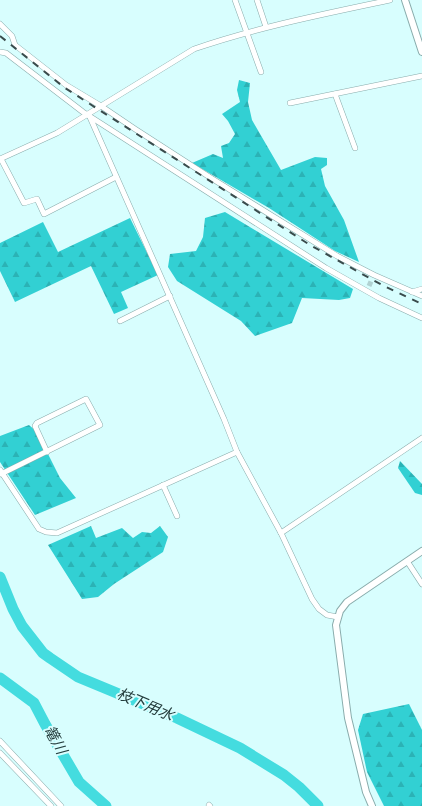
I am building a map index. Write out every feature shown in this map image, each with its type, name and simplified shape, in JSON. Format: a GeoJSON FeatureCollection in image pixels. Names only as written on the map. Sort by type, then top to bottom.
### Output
{"type":"FeatureCollection","features":[{"type":"Feature","properties":{"kind":"street"},"geometry":{"type":"LineString","coordinates":[[235,0],[261,72]]}},
{"type":"Feature","properties":{"kind":"street"},"geometry":{"type":"LineString","coordinates":[[257,0],[266,27]]}},
{"type":"Feature","properties":{"kind":"street"},"geometry":{"type":"LineString","coordinates":[[116,177],[44,214],[37,199],[24,203],[1,159],[57,134],[187,52],[213,42],[266,27],[390,0]]}},
{"type":"Feature","properties":{"kind":"street"},"geometry":{"type":"LineString","coordinates":[[404,0],[422,52]]}},
{"type":"Feature","properties":{"kind":"street"},"geometry":{"type":"LineString","coordinates":[[0,24],[12,36],[15,45],[66,85],[337,256],[373,276],[422,296]]}},
{"type":"Feature","properties":{"kind":"street"},"geometry":{"type":"LineString","coordinates":[[0,52],[6,53],[48,86],[89,115],[326,268],[378,298],[422,318]]}},
{"type":"Feature","properties":{"kind":"street"},"geometry":{"type":"LineString","coordinates":[[290,103],[422,76]]}},
{"type":"Feature","properties":{"kind":"street"},"geometry":{"type":"LineString","coordinates":[[335,94],[355,148]]}},
{"type":"Feature","properties":{"kind":"street"},"geometry":{"type":"LineString","coordinates":[[89,115],[170,296],[237,452],[281,533],[312,599],[319,609],[327,615],[338,617]]}},
{"type":"Feature","properties":{"kind":"street"},"geometry":{"type":"LineString","coordinates":[[366,291],[369,286]]}},
{"type":"Feature","properties":{"kind":"street"},"geometry":{"type":"LineString","coordinates":[[412,292],[422,289]]}},
{"type":"Feature","properties":{"kind":"street"},"geometry":{"type":"LineString","coordinates":[[120,322],[170,296]]}},
{"type":"Feature","properties":{"kind":"street"},"geometry":{"type":"LineString","coordinates":[[47,452],[35,426],[37,423],[86,399],[100,425],[47,452],[1,473],[39,529],[57,533],[237,452]]}},
{"type":"Feature","properties":{"kind":"street"},"geometry":{"type":"LineString","coordinates":[[281,533],[422,438]]}},
{"type":"Feature","properties":{"kind":"street"},"geometry":{"type":"LineString","coordinates":[[163,485],[177,516]]}},
{"type":"Feature","properties":{"kind":"street"},"geometry":{"type":"LineString","coordinates":[[372,806],[366,792],[348,718],[336,630],[338,617],[347,602],[422,551]]}},
{"type":"Feature","properties":{"kind":"street"},"geometry":{"type":"LineString","coordinates":[[407,561],[422,584]]}},
{"type":"Feature","properties":{"kind":"street"},"geometry":{"type":"LineString","coordinates":[[0,741],[61,806]]}},
{"type":"Feature","properties":{"kind":"street"},"geometry":{"type":"LineString","coordinates":[[0,753],[51,806]]}},
{"type":"Feature","properties":{"kind":"green space"},"geometry":{"type":"Polygon","coordinates":[[[239,80],[250,83],[248,102],[252,120],[281,170],[315,157],[327,158],[327,165],[321,169],[325,186],[344,220],[359,262],[335,251],[269,208],[192,163],[213,154],[223,158],[221,146],[229,143],[235,134],[228,121],[222,114],[240,102],[237,90],[239,80]]]}},
{"type":"Feature","properties":{"kind":"green space"},"geometry":{"type":"Polygon","coordinates":[[[225,212],[353,289],[350,298],[339,300],[302,298],[292,323],[255,336],[241,321],[177,281],[168,267],[170,254],[196,251],[203,237],[205,218],[225,212]]]}},
{"type":"Feature","properties":{"kind":"green space"},"geometry":{"type":"Polygon","coordinates":[[[130,218],[158,275],[121,292],[128,308],[114,314],[91,266],[15,302],[0,271],[0,243],[43,222],[58,252],[130,218]]]}},
{"type":"Feature","properties":{"kind":"green space"},"geometry":{"type":"Polygon","coordinates":[[[29,425],[37,432],[60,478],[76,498],[35,515],[0,462],[0,436],[29,425]]]}},
{"type":"Feature","properties":{"kind":"green space"},"geometry":{"type":"Polygon","coordinates":[[[400,461],[422,484],[422,495],[415,493],[398,468],[400,461]]]}},
{"type":"Feature","properties":{"kind":"green space"},"geometry":{"type":"Polygon","coordinates":[[[91,526],[96,538],[122,528],[133,538],[142,532],[151,533],[160,526],[168,537],[163,552],[114,584],[98,597],[82,599],[48,545],[91,526]]]}},
{"type":"Feature","properties":{"kind":"green space"},"geometry":{"type":"Polygon","coordinates":[[[409,704],[422,730],[422,806],[384,806],[367,772],[358,730],[363,714],[409,704]]]}},
{"type":"Feature","properties":{"kind":"waterway","name":"枝下用水"},"geometry":{"type":"LineString","coordinates":[[0,577],[13,609],[22,626],[43,653],[78,677],[177,718],[240,748],[284,775],[299,787],[318,806]]}},
{"type":"Feature","properties":{"kind":"waterway","name":"篭川"},"geometry":{"type":"LineString","coordinates":[[0,678],[34,703],[79,782],[106,806]]}},
{"type":"Feature","properties":{"kind":"tunnel"},"geometry":{"type":"LineString","coordinates":[[369,286],[372,279]]}},
{"type":"Feature","properties":{"kind":"railway"},"geometry":{"type":"LineString","coordinates":[[0,36],[65,88],[310,245],[382,285],[422,304]]}}]}
